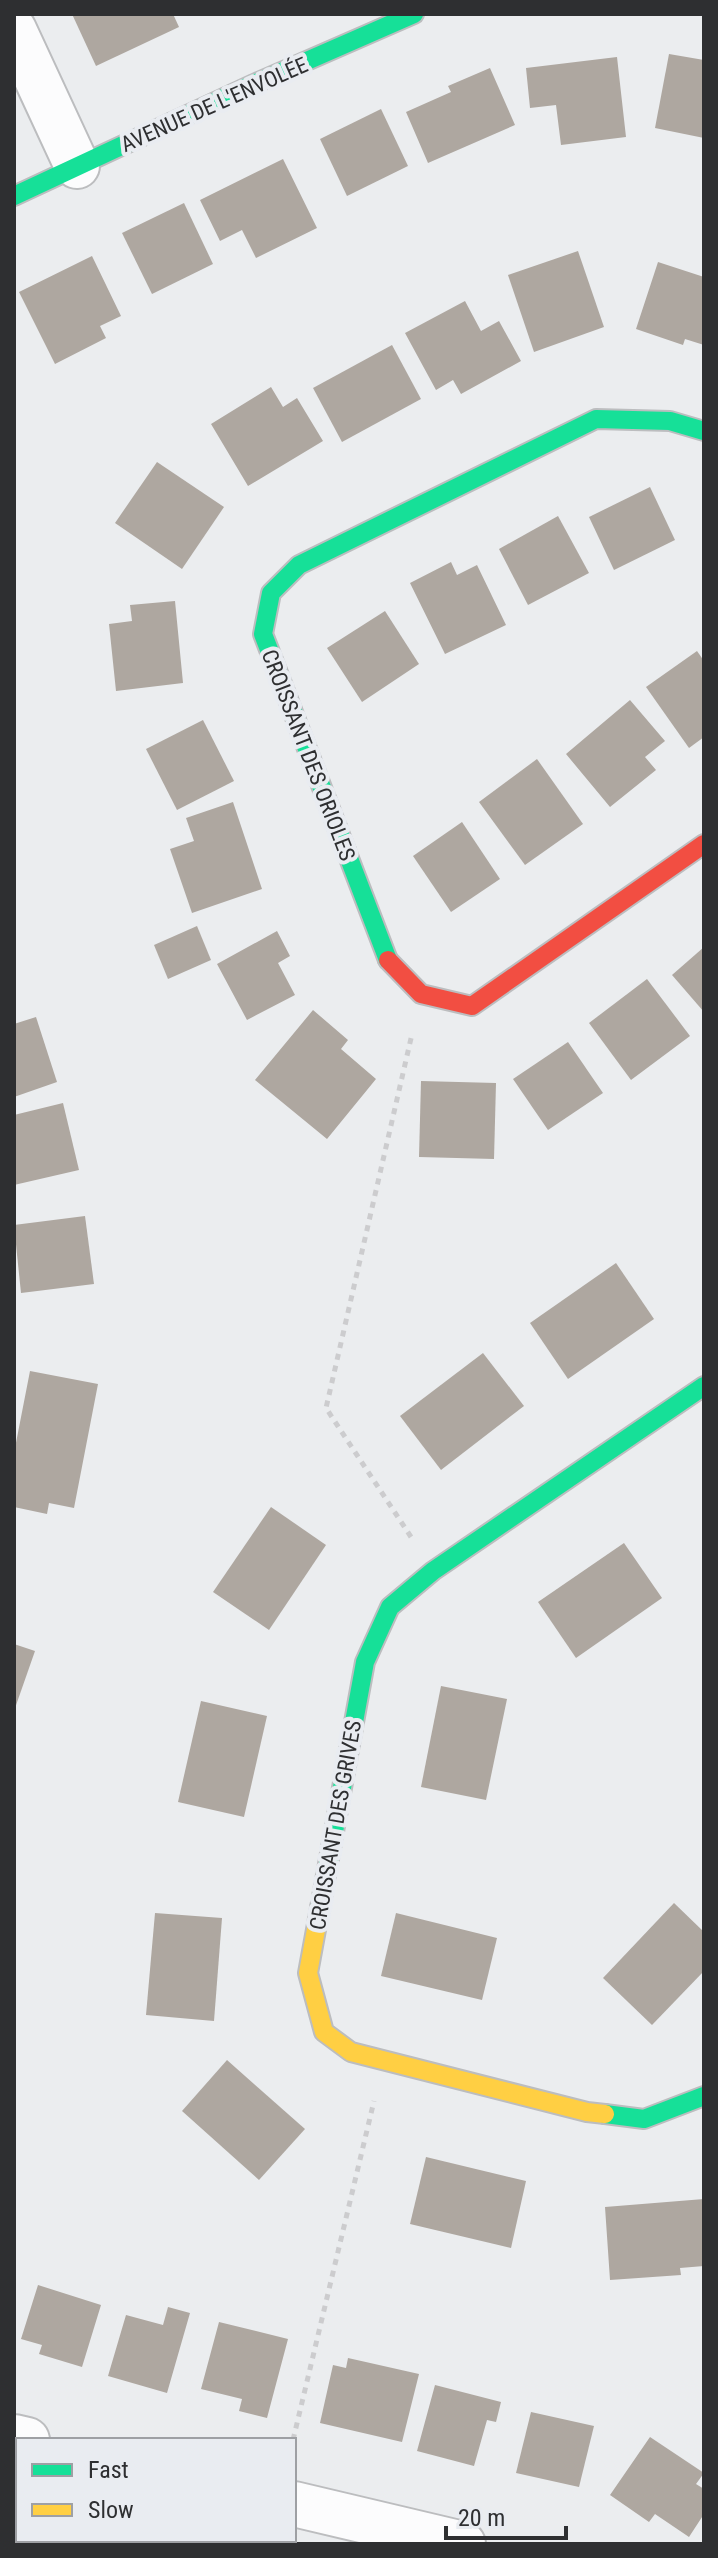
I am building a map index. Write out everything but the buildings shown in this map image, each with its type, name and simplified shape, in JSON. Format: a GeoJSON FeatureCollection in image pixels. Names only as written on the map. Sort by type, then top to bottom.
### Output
{"type":"FeatureCollection","features":[{"type":"Feature","properties":{"kind":"street","name":"AVENUE DE L'ENVOLÉE"},"geometry":{"type":"LineString","coordinates":[[14,196],[254,84],[414,14]]}},
{"type":"Feature","properties":{"kind":"street"},"geometry":{"type":"LineString","coordinates":[[14,30],[77,166]]}},
{"type":"Feature","properties":{"kind":"street","name":"CROISSANT DES ORIOLES"},"geometry":{"type":"LineString","coordinates":[[421,994],[387,959],[263,634],[271,593],[299,565],[596,419],[670,421],[704,431]]}},
{"type":"Feature","properties":{"kind":"street"},"geometry":{"type":"LineString","coordinates":[[421,994],[472,1006],[704,844]]}},
{"type":"Feature","properties":{"kind":"street","name":"CROISSANT DES GRIVES"},"geometry":{"type":"LineString","coordinates":[[704,1386],[433,1571],[390,1607],[365,1662],[308,1973],[324,2032],[351,2052],[587,2112],[644,2119],[704,2096]]}},
{"type":"Feature","properties":{"kind":"street"},"geometry":{"type":"LineString","coordinates":[[296,2504],[463,2544]]}},
{"type":"Feature","properties":{"kind":"path"},"geometry":{"type":"LineString","coordinates":[[421,994],[326,1408],[433,1571]]}},
{"type":"Feature","properties":{"kind":"path"},"geometry":{"type":"LineString","coordinates":[[293,2438],[383,2061]]}},
{"type":"Feature","properties":{"kind":"traffic: fast"},"geometry":{"type":"LineString","coordinates":[[14,196],[254,84],[414,14]]}},
{"type":"Feature","properties":{"kind":"traffic: fast"},"geometry":{"type":"LineString","coordinates":[[388,960],[263,634],[271,593],[299,565],[596,419],[670,421],[704,431]]}},
{"type":"Feature","properties":{"kind":"traffic: fast"},"geometry":{"type":"LineString","coordinates":[[320,1908],[365,1662],[390,1607],[433,1571],[704,1386]]}},
{"type":"Feature","properties":{"kind":"traffic: fast"},"geometry":{"type":"LineString","coordinates":[[605,2114],[644,2119],[704,2096]]}},
{"type":"Feature","properties":{"kind":"traffic: slow"},"geometry":{"type":"LineString","coordinates":[[320,1908],[308,1973],[324,2032],[351,2052],[605,2114]]}},
{"type":"Feature","properties":{"kind":"traffic: jam"},"geometry":{"type":"LineString","coordinates":[[388,960],[421,994],[472,1006],[704,844]]}}]}
